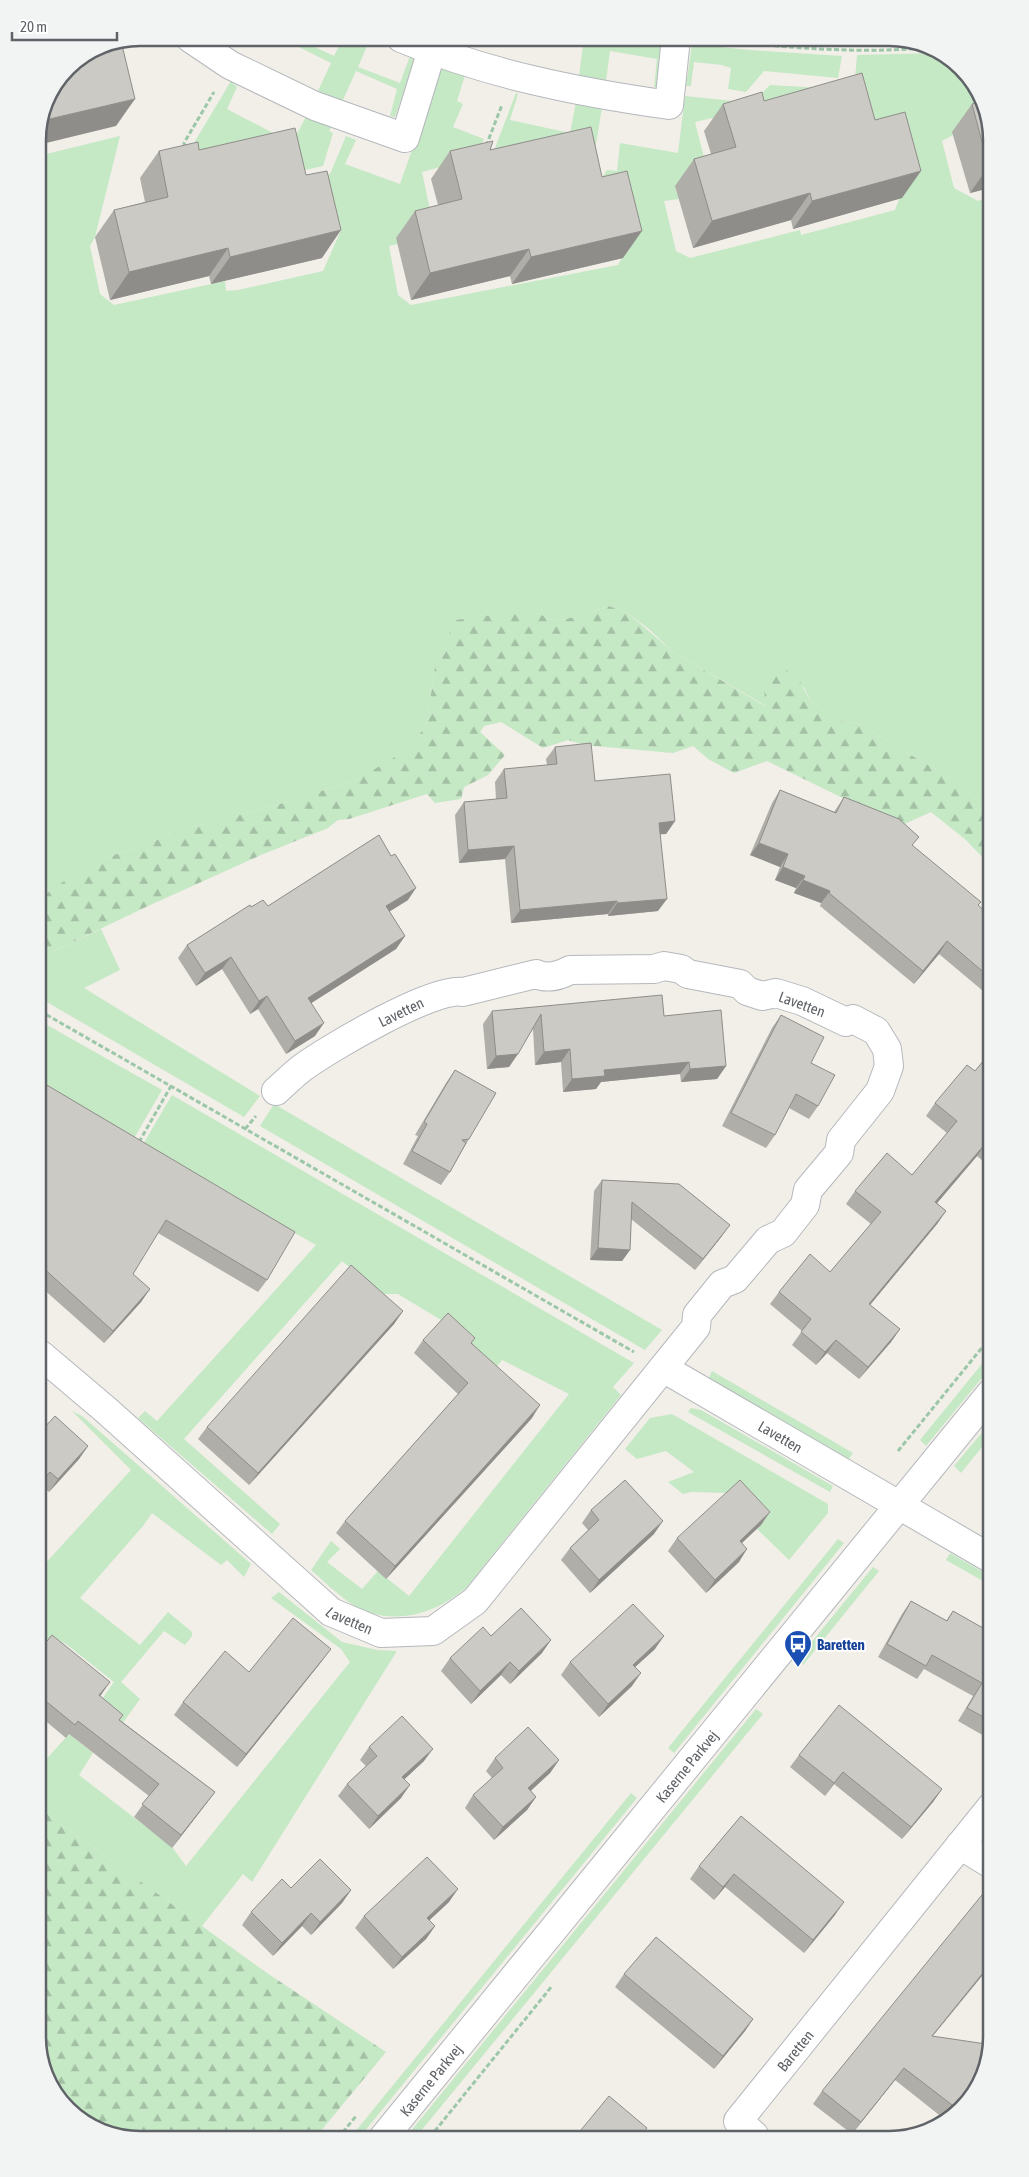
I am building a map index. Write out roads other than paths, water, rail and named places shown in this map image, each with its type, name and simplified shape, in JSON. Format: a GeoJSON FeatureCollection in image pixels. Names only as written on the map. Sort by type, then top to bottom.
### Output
{"type":"FeatureCollection","features":[{"type":"Feature","properties":{"kind":"street"},"geometry":{"type":"LineString","coordinates":[[202,46],[230,64],[315,106],[404,138],[432,50]]}},
{"type":"Feature","properties":{"kind":"street"},"geometry":{"type":"LineString","coordinates":[[422,46],[512,76],[590,94],[669,105],[675,46]]}},
{"type":"Feature","properties":{"kind":"street","name":"Lavetten"},"geometry":{"type":"LineString","coordinates":[[46,1359],[106,1410],[331,1612],[381,1633],[433,1631],[475,1601],[696,1328],[697,1315],[722,1284],[735,1279],[768,1240],[783,1233],[805,1205],[808,1190],[839,1153],[841,1140],[880,1090],[889,1066],[887,1049],[876,1031],[854,1019],[846,1022],[802,1001],[776,993],[762,996],[740,984],[688,974],[681,969],[664,966],[654,970],[570,970],[561,975],[542,977],[536,974],[463,992],[454,990],[416,1003],[318,1058],[302,1068],[276,1091]]}},
{"type":"Feature","properties":{"kind":"street","name":"Lavetten"},"geometry":{"type":"LineString","coordinates":[[663,1368],[899,1505]]}},
{"type":"Feature","properties":{"kind":"street","name":"Kaserne Parkvej"},"geometry":{"type":"LineString","coordinates":[[389,2131],[983,1403]]}},
{"type":"Feature","properties":{"kind":"street"},"geometry":{"type":"LineString","coordinates":[[899,1505],[983,1554]]}},
{"type":"Feature","properties":{"kind":"street","name":"Baretten"},"geometry":{"type":"LineString","coordinates":[[749,2131],[738,2122],[983,1817]]}},
{"type":"Feature","properties":{"kind":"street"},"geometry":{"type":"LineString","coordinates":[[960,1846],[983,1859]]}},
{"type":"Feature","properties":{"kind":"place","name":"Baretten"},"geometry":{"type":"Point","coordinates":[798,1668]}}]}
